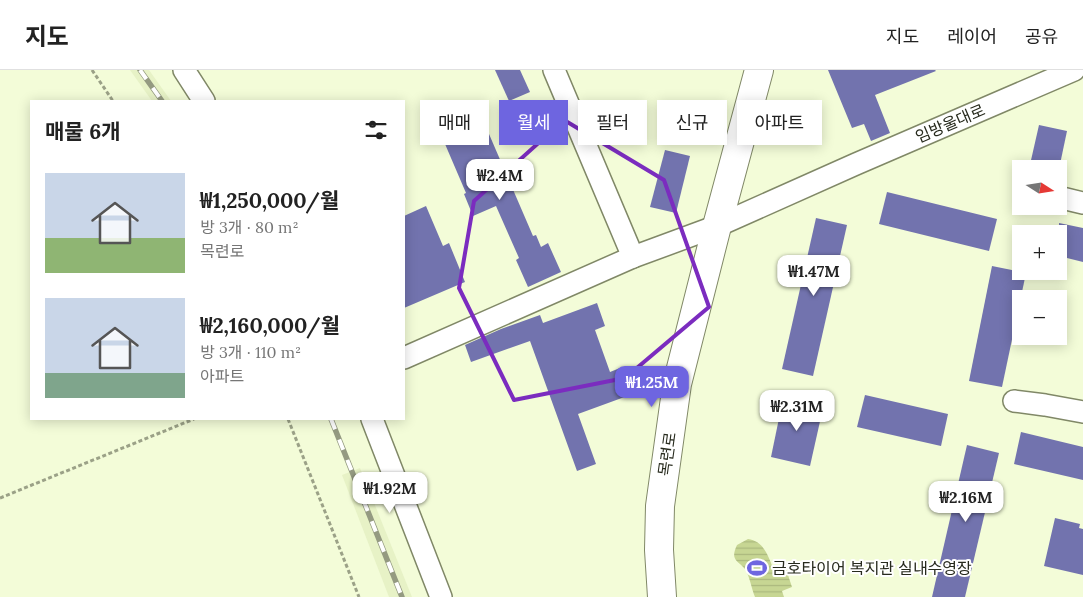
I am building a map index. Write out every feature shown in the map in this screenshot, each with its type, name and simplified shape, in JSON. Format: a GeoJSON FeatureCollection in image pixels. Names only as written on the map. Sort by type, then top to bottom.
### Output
{"type":"FeatureCollection","features":[{"type":"Feature","properties":{"kind":"main road","name":"목련로"},"geometry":{"type":"LineString","coordinates":[[662,597],[659,550],[660,506],[677,384],[759,70]]}},
{"type":"Feature","properties":{"kind":"street"},"geometry":{"type":"LineString","coordinates":[[184,70],[203,100]]}},
{"type":"Feature","properties":{"kind":"street"},"geometry":{"type":"LineString","coordinates":[[554,70],[633,257]]}},
{"type":"Feature","properties":{"kind":"street","name":"임방울대로"},"geometry":{"type":"LineString","coordinates":[[717,226],[1074,70]]}},
{"type":"Feature","properties":{"kind":"street"},"geometry":{"type":"LineString","coordinates":[[1068,199],[1083,203]]}},
{"type":"Feature","properties":{"kind":"street"},"geometry":{"type":"LineString","coordinates":[[405,358],[633,257],[717,226]]}},
{"type":"Feature","properties":{"kind":"street"},"geometry":{"type":"LineString","coordinates":[[1014,402],[1083,412]]}},
{"type":"Feature","properties":{"kind":"street"},"geometry":{"type":"LineString","coordinates":[[372,420],[441,597]]}},
{"type":"Feature","properties":{"kind":"path"},"geometry":{"type":"LineString","coordinates":[[92,70],[112,100]]}},
{"type":"Feature","properties":{"kind":"path"},"geometry":{"type":"LineString","coordinates":[[0,498],[192,420]]}},
{"type":"Feature","properties":{"kind":"path"},"geometry":{"type":"LineString","coordinates":[[288,420],[359,597]]}},
{"type":"Feature","properties":{"kind":"highlighted area"},"geometry":{"type":"Polygon","coordinates":[[[564,120],[664,180],[709,307],[625,378],[514,400],[459,288],[474,201],[564,120]]]}},
{"type":"Feature","properties":{"kind":"shaded area"},"geometry":{"type":"Polygon","coordinates":[[[130,70],[149,70],[170,100],[151,100],[130,70]]]}},
{"type":"Feature","properties":{"kind":"shaded area"},"geometry":{"type":"Polygon","coordinates":[[[360,468],[412,597],[389,597],[342,475],[360,468]]]}},
{"type":"Feature","properties":{"kind":"shaded area","name":"금호타이어 복지관 실내수영장"},"geometry":{"type":"Polygon","coordinates":[[[748,539],[759,543],[775,573],[786,569],[792,587],[782,591],[784,597],[755,597],[745,569],[734,557],[737,545],[748,539]]]}},
{"type":"Feature","properties":{"kind":"building"},"geometry":{"type":"Polygon","coordinates":[[[495,70],[520,70],[530,92],[509,100],[495,70]]]}},
{"type":"Feature","properties":{"kind":"building"},"geometry":{"type":"Polygon","coordinates":[[[828,70],[936,71],[875,95],[890,133],[871,141],[864,124],[852,128],[828,70]]]}},
{"type":"Feature","properties":{"kind":"building"},"geometry":{"type":"Polygon","coordinates":[[[1039,125],[1067,131],[1061,160],[1031,160],[1039,125]]]}},
{"type":"Feature","properties":{"kind":"building"},"geometry":{"type":"Polygon","coordinates":[[[489,134],[533,236],[536,235],[541,247],[548,243],[561,272],[528,287],[516,260],[519,258],[496,206],[473,216],[464,194],[466,193],[445,145],[489,145],[489,134]]]}},
{"type":"Feature","properties":{"kind":"building"},"geometry":{"type":"Polygon","coordinates":[[[665,150],[690,156],[676,213],[650,207],[665,150]]]}},
{"type":"Feature","properties":{"kind":"building"},"geometry":{"type":"Polygon","coordinates":[[[887,192],[997,219],[989,251],[879,224],[887,192]]]}},
{"type":"Feature","properties":{"kind":"building"},"geometry":{"type":"Polygon","coordinates":[[[426,206],[443,246],[449,243],[465,282],[405,308],[405,216],[426,206]]]}},
{"type":"Feature","properties":{"kind":"building"},"geometry":{"type":"Polygon","coordinates":[[[816,218],[847,225],[813,376],[782,369],[816,218]]]}},
{"type":"Feature","properties":{"kind":"building"},"geometry":{"type":"Polygon","coordinates":[[[1059,223],[1083,228],[1083,262],[1067,258],[1067,225],[1059,225],[1059,223]]]}},
{"type":"Feature","properties":{"kind":"building"},"geometry":{"type":"Polygon","coordinates":[[[992,266],[1012,270],[1012,280],[1025,280],[1022,290],[1012,290],[1012,340],[1002,387],[969,381],[992,266]]]}},
{"type":"Feature","properties":{"kind":"building"},"geometry":{"type":"Polygon","coordinates":[[[597,303],[605,326],[595,330],[610,372],[620,368],[630,395],[578,414],[596,464],[577,471],[530,341],[471,362],[465,345],[540,315],[543,323],[597,303]]]}},
{"type":"Feature","properties":{"kind":"building"},"geometry":{"type":"Polygon","coordinates":[[[865,395],[948,414],[941,446],[857,427],[865,395]]]}},
{"type":"Feature","properties":{"kind":"building"},"geometry":{"type":"Polygon","coordinates":[[[783,399],[823,408],[810,466],[771,457],[783,399]]]}},
{"type":"Feature","properties":{"kind":"building"},"geometry":{"type":"Polygon","coordinates":[[[1021,432],[1083,447],[1083,480],[1014,464],[1021,432]]]}},
{"type":"Feature","properties":{"kind":"building"},"geometry":{"type":"Polygon","coordinates":[[[967,445],[999,453],[965,597],[932,597],[967,445]]]}},
{"type":"Feature","properties":{"kind":"building"},"geometry":{"type":"Polygon","coordinates":[[[1055,518],[1080,524],[1079,528],[1083,529],[1083,575],[1044,566],[1055,518]]]}},
{"type":"Feature","properties":{"kind":"railway"},"geometry":{"type":"LineString","coordinates":[[140,70],[161,100]]}},
{"type":"Feature","properties":{"kind":"railway"},"geometry":{"type":"LineString","coordinates":[[331,420],[402,597]]}},
{"type":"Feature","properties":{"kind":"place","name":"금호타이어 복지관 실내수영장"},"geometry":{"type":"Point","coordinates":[757,568]}}]}
